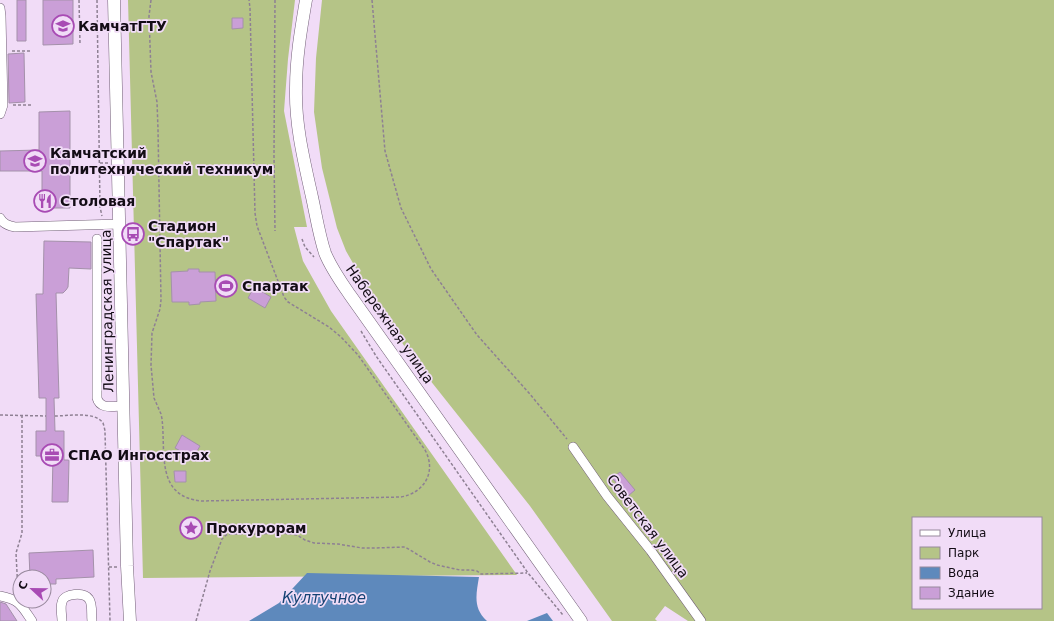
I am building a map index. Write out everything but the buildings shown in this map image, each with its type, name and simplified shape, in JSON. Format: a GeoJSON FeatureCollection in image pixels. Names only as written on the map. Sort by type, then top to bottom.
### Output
{"type":"FeatureCollection","features":[{"type":"Feature","properties":{"kind":"main road","name":"Ленинградская улица"},"geometry":{"type":"LineString","coordinates":[[114,0],[130,621]]}},
{"type":"Feature","properties":{"kind":"main road","name":"Набережная улица"},"geometry":{"type":"LineString","coordinates":[[306,0],[296,72],[297,119],[319,232],[325,253],[346,290],[581,621]]}},
{"type":"Feature","properties":{"kind":"street"},"geometry":{"type":"LineString","coordinates":[[0,8],[2,110]]}},
{"type":"Feature","properties":{"kind":"street"},"geometry":{"type":"LineString","coordinates":[[0,218],[8,225],[15,227],[120,224]]}},
{"type":"Feature","properties":{"kind":"street"},"geometry":{"type":"LineString","coordinates":[[97,239],[97,398],[98,402],[104,406],[124,406]]}},
{"type":"Feature","properties":{"kind":"street","name":"Советская улица"},"geometry":{"type":"LineString","coordinates":[[573,447],[607,496],[651,551],[701,621]]}},
{"type":"Feature","properties":{"kind":"street"},"geometry":{"type":"LineString","coordinates":[[62,621],[62,602],[64,598],[68,596],[82,595],[86,596],[91,603],[92,621]]}},
{"type":"Feature","properties":{"kind":"street"},"geometry":{"type":"LineString","coordinates":[[0,596],[12,598]]}},
{"type":"Feature","properties":{"kind":"street"},"geometry":{"type":"LineString","coordinates":[[24,609],[32,621]]}},
{"type":"Feature","properties":{"kind":"path"},"geometry":{"type":"LineString","coordinates":[[79,0],[80,44]]}},
{"type":"Feature","properties":{"kind":"path"},"geometry":{"type":"LineString","coordinates":[[96,0],[100,207]]}},
{"type":"Feature","properties":{"kind":"path"},"geometry":{"type":"LineString","coordinates":[[151,0],[149,13],[151,72],[157,99],[158,121],[161,300],[160,309],[152,333],[151,365],[154,398],[162,419],[164,467],[168,480],[181,494],[193,500],[202,501],[408,496],[419,490],[427,478],[430,466],[427,453],[369,370],[349,345],[329,327],[292,305],[286,299],[257,226],[255,212],[249,0]]}},
{"type":"Feature","properties":{"kind":"path"},"geometry":{"type":"LineString","coordinates":[[276,0],[274,156],[276,231]]}},
{"type":"Feature","properties":{"kind":"path"},"geometry":{"type":"LineString","coordinates":[[372,0],[384,151],[401,208],[431,269],[477,335],[529,393],[573,447]]}},
{"type":"Feature","properties":{"kind":"path"},"geometry":{"type":"LineString","coordinates":[[2,52],[30,51]]}},
{"type":"Feature","properties":{"kind":"path"},"geometry":{"type":"LineString","coordinates":[[2,110],[31,105]]}},
{"type":"Feature","properties":{"kind":"path"},"geometry":{"type":"LineString","coordinates":[[100,163],[110,163]]}},
{"type":"Feature","properties":{"kind":"path"},"geometry":{"type":"LineString","coordinates":[[302,239],[305,247],[318,261]]}},
{"type":"Feature","properties":{"kind":"path"},"geometry":{"type":"LineString","coordinates":[[361,331],[376,356],[528,573],[563,615]]}},
{"type":"Feature","properties":{"kind":"path"},"geometry":{"type":"LineString","coordinates":[[0,415],[46,416]]}},
{"type":"Feature","properties":{"kind":"path"},"geometry":{"type":"LineString","coordinates":[[17,569],[16,553],[22,533],[22,415]]}},
{"type":"Feature","properties":{"kind":"path"},"geometry":{"type":"LineString","coordinates":[[55,416],[90,416],[97,418],[103,424],[105,432],[110,621]]}},
{"type":"Feature","properties":{"kind":"path"},"geometry":{"type":"LineString","coordinates":[[196,621],[210,571],[222,539],[226,535],[230,534],[282,533],[296,535],[314,543],[338,544],[362,548],[405,547],[430,562],[460,570],[471,570],[481,574],[528,573]]}},
{"type":"Feature","properties":{"kind":"path"},"geometry":{"type":"LineString","coordinates":[[109,567],[119,567]]}},
{"type":"Feature","properties":{"kind":"green space","name":"Спартак"},"geometry":{"type":"Polygon","coordinates":[[[128,0],[295,0],[284,111],[307,227],[294,227],[303,261],[331,311],[517,575],[143,578],[128,0]]]}},
{"type":"Feature","properties":{"kind":"green space"},"geometry":{"type":"Polygon","coordinates":[[[322,0],[1054,0],[1054,621],[688,621],[665,606],[655,619],[657,621],[612,621],[530,506],[410,355],[369,291],[346,251],[337,228],[322,168],[314,112],[316,58],[322,0]]]}},
{"type":"Feature","properties":{"kind":"water","name":"Култучное"},"geometry":{"type":"Polygon","coordinates":[[[307,573],[479,577],[477,601],[479,611],[487,621],[249,621],[279,603],[307,573]]]}},
{"type":"Feature","properties":{"kind":"water"},"geometry":{"type":"Polygon","coordinates":[[[547,613],[553,621],[527,621],[547,613]]]}},
{"type":"Feature","properties":{"kind":"place","name":"КамчатГТУ"},"geometry":{"type":"Point","coordinates":[63,26]}},
{"type":"Feature","properties":{"kind":"place","name":"Камчатский политехнический техникум"},"geometry":{"type":"Point","coordinates":[35,161]}},
{"type":"Feature","properties":{"kind":"place","name":"Столовая"},"geometry":{"type":"Point","coordinates":[45,201]}},
{"type":"Feature","properties":{"kind":"place","name":"Стадион \"Спартак\""},"geometry":{"type":"Point","coordinates":[133,234]}},
{"type":"Feature","properties":{"kind":"place","name":"Спартак"},"geometry":{"type":"Point","coordinates":[226,286]}},
{"type":"Feature","properties":{"kind":"place","name":"СПАО Ингосстрах"},"geometry":{"type":"Point","coordinates":[52,455]}},
{"type":"Feature","properties":{"kind":"place","name":"Прокурорам"},"geometry":{"type":"Point","coordinates":[191,528]}}]}
